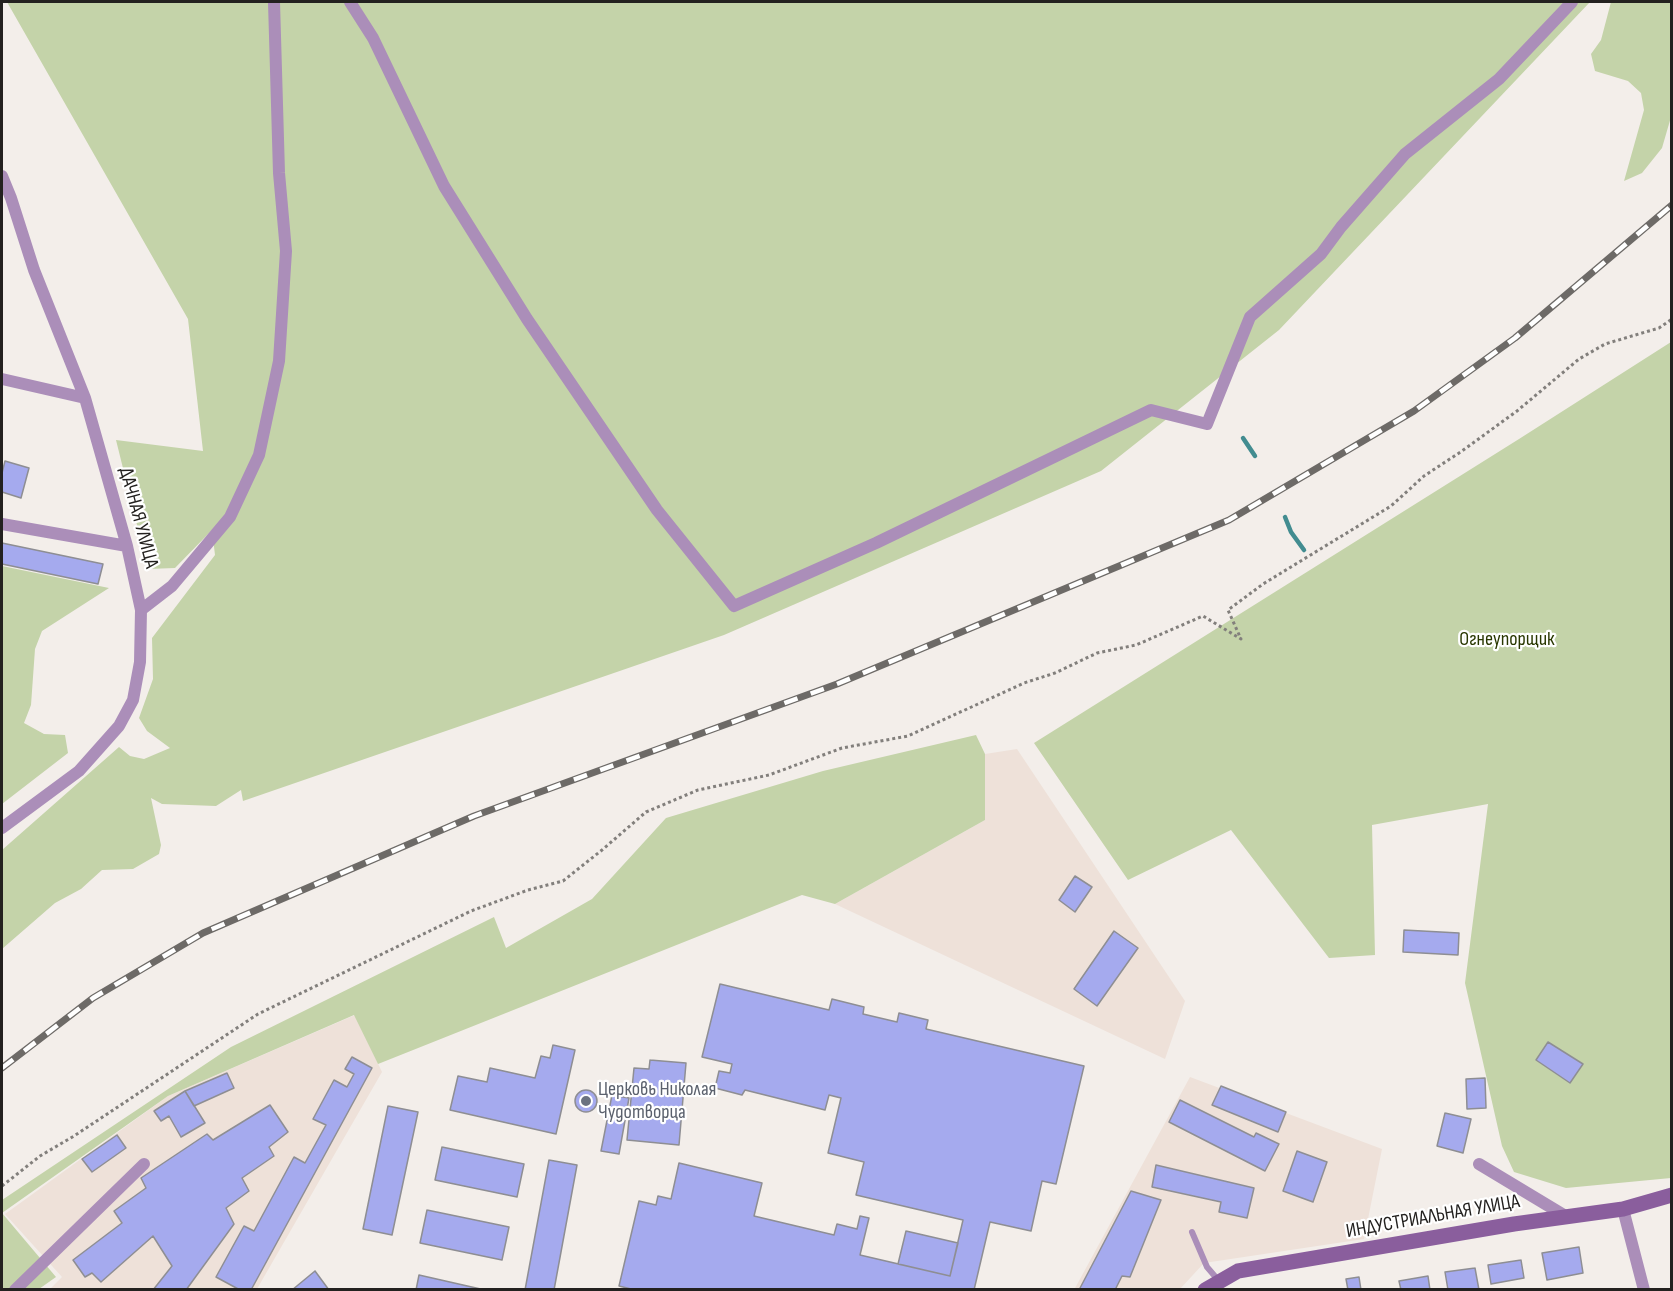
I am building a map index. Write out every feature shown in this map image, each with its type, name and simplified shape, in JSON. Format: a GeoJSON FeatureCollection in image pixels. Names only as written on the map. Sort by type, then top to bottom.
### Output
{"type":"FeatureCollection","features":[{"type":"Feature","properties":{"kind":"street"},"geometry":{"type":"LineString","coordinates":[[141,610],[172,586],[230,517],[259,455],[279,361],[286,250],[279,173],[274,2]]}},
{"type":"Feature","properties":{"kind":"street"},"geometry":{"type":"LineString","coordinates":[[350,2],[373,38],[444,186],[527,319],[657,510],[734,606],[876,543],[1151,411],[1207,423],[1250,317],[1321,254],[1341,227],[1405,154],[1499,79],[1572,2]]}},
{"type":"Feature","properties":{"kind":"street","name":"ДАЧНАЯ УЛИЦА"},"geometry":{"type":"LineString","coordinates":[[2,176],[6,196],[85,398],[127,546],[141,610],[140,662],[133,700],[119,726],[79,771],[2,828]]}},
{"type":"Feature","properties":{"kind":"street"},"geometry":{"type":"LineString","coordinates":[[2,379],[85,398]]}},
{"type":"Feature","properties":{"kind":"street"},"geometry":{"type":"LineString","coordinates":[[2,524],[127,546]]}},
{"type":"Feature","properties":{"kind":"street"},"geometry":{"type":"LineString","coordinates":[[15,1290],[144,1164]]}},
{"type":"Feature","properties":{"kind":"street"},"geometry":{"type":"LineString","coordinates":[[1479,1164],[1568,1217]]}},
{"type":"Feature","properties":{"kind":"street","name":"ИНДУСТРИАЛЬНАЯ УЛИЦА"},"geometry":{"type":"LineString","coordinates":[[1205,1290],[1238,1271],[1514,1224],[1623,1209],[1671,1195]]}},
{"type":"Feature","properties":{"kind":"street"},"geometry":{"type":"LineString","coordinates":[[1623,1209],[1644,1290]]}},
{"type":"Feature","properties":{"kind":"lane"},"geometry":{"type":"LineString","coordinates":[[1192,1232],[1207,1267],[1220,1282]]}},
{"type":"Feature","properties":{"kind":"path"},"geometry":{"type":"LineString","coordinates":[[2,1186],[40,1156],[258,1014],[471,911],[528,890],[563,881],[646,812],[698,790],[770,775],[842,748],[908,736],[1024,682],[1055,673],[1097,653],[1136,645],[1203,616],[1241,639],[1228,610],[1263,584],[1391,506],[1424,476],[1516,411],[1579,359],[1605,344],[1659,328],[1671,320]]}},
{"type":"Feature","properties":{"kind":"shaded area"},"geometry":{"type":"Polygon","coordinates":[[[1017,749],[1185,1001],[1165,1059],[835,904],[985,820],[985,754],[1017,749]]]}},
{"type":"Feature","properties":{"kind":"shaded area"},"geometry":{"type":"Polygon","coordinates":[[[355,1015],[382,1072],[257,1289],[50,1289],[62,1277],[5,1214],[168,1096],[355,1015]]]}},
{"type":"Feature","properties":{"kind":"shaded area"},"geometry":{"type":"Polygon","coordinates":[[[1190,1077],[1382,1149],[1364,1239],[1204,1263],[1180,1289],[1074,1290],[1190,1077]]]}},
{"type":"Feature","properties":{"kind":"green space"},"geometry":{"type":"Polygon","coordinates":[[[7,2],[1590,2],[1279,330],[1101,471],[724,635],[243,801],[241,790],[216,806],[162,804],[151,798],[161,845],[159,854],[133,869],[102,870],[81,889],[55,903],[2,949],[2,850],[119,747],[130,756],[144,759],[170,748],[147,731],[139,718],[153,679],[152,638],[215,555],[212,530],[175,568],[148,569],[116,440],[203,451],[188,319],[7,2]]]}},
{"type":"Feature","properties":{"kind":"green space"},"geometry":{"type":"Polygon","coordinates":[[[1611,2],[1671,2],[1671,117],[1662,148],[1642,173],[1624,181],[1644,110],[1641,93],[1628,81],[1595,71],[1591,54],[1601,40],[1611,2]]]}},
{"type":"Feature","properties":{"kind":"green space","name":"Огнеупорщик"},"geometry":{"type":"Polygon","coordinates":[[[1671,342],[1671,1178],[1566,1188],[1514,1172],[1502,1146],[1465,983],[1488,804],[1372,825],[1375,955],[1329,958],[1231,830],[1128,880],[1034,743],[1671,342]]]}},
{"type":"Feature","properties":{"kind":"green space"},"geometry":{"type":"Polygon","coordinates":[[[2,566],[109,588],[42,631],[35,649],[31,705],[24,723],[44,734],[65,735],[68,753],[2,804],[2,566]]]}},
{"type":"Feature","properties":{"kind":"green space"},"geometry":{"type":"Polygon","coordinates":[[[976,735],[985,754],[985,820],[835,904],[802,895],[378,1064],[354,1015],[168,1096],[2,1213],[2,1200],[231,1047],[494,917],[506,948],[592,899],[666,818],[823,771],[976,735]]]}},
{"type":"Feature","properties":{"kind":"green space"},"geometry":{"type":"Polygon","coordinates":[[[2,1213],[56,1277],[39,1289],[2,1289],[2,1213]]]}},
{"type":"Feature","properties":{"kind":"building"},"geometry":{"type":"Polygon","coordinates":[[[5,461],[29,468],[21,498],[2,492],[2,473],[5,461]]]}},
{"type":"Feature","properties":{"kind":"building"},"geometry":{"type":"Polygon","coordinates":[[[2,543],[103,564],[98,584],[2,564],[2,543]]]}},
{"type":"Feature","properties":{"kind":"building"},"geometry":{"type":"Polygon","coordinates":[[[1075,876],[1092,887],[1075,912],[1059,900],[1075,876]]]}},
{"type":"Feature","properties":{"kind":"building"},"geometry":{"type":"Polygon","coordinates":[[[1404,930],[1459,933],[1458,955],[1403,952],[1404,930]]]}},
{"type":"Feature","properties":{"kind":"building"},"geometry":{"type":"Polygon","coordinates":[[[1114,931],[1138,948],[1097,1006],[1074,989],[1114,931]]]}},
{"type":"Feature","properties":{"kind":"building"},"geometry":{"type":"Polygon","coordinates":[[[720,984],[829,1010],[832,999],[864,1007],[863,1014],[897,1022],[899,1013],[928,1020],[926,1029],[1084,1066],[1056,1184],[1042,1181],[1031,1231],[990,1222],[974,1290],[635,1290],[619,1286],[639,1201],[656,1205],[658,1196],[671,1199],[679,1163],[762,1183],[754,1216],[834,1235],[837,1224],[857,1229],[860,1216],[869,1218],[860,1255],[950,1276],[963,1220],[856,1195],[864,1162],[828,1153],[841,1098],[829,1095],[825,1110],[745,1090],[742,1095],[715,1088],[719,1071],[730,1073],[732,1064],[702,1057],[720,984]]]}},
{"type":"Feature","properties":{"kind":"building"},"geometry":{"type":"Polygon","coordinates":[[[1548,1042],[1583,1064],[1570,1083],[1536,1060],[1548,1042]]]}},
{"type":"Feature","properties":{"kind":"building"},"geometry":{"type":"Polygon","coordinates":[[[553,1045],[575,1050],[556,1134],[450,1110],[458,1076],[487,1082],[490,1068],[535,1078],[541,1056],[550,1058],[553,1045]]]}},
{"type":"Feature","properties":{"kind":"building"},"geometry":{"type":"Polygon","coordinates":[[[352,1057],[372,1068],[251,1290],[240,1290],[216,1277],[244,1226],[254,1231],[294,1157],[305,1163],[326,1125],[313,1119],[334,1080],[347,1087],[354,1074],[345,1069],[352,1057]]]}},
{"type":"Feature","properties":{"kind":"building"},"geometry":{"type":"Polygon","coordinates":[[[650,1060],[686,1063],[679,1145],[627,1140],[634,1068],[649,1069],[650,1060]]]}},
{"type":"Feature","properties":{"kind":"building"},"geometry":{"type":"Polygon","coordinates":[[[227,1073],[234,1088],[194,1106],[185,1091],[227,1073]]]}},
{"type":"Feature","properties":{"kind":"building"},"geometry":{"type":"Polygon","coordinates":[[[1485,1078],[1486,1108],[1467,1109],[1466,1079],[1485,1078]]]}},
{"type":"Feature","properties":{"kind":"building"},"geometry":{"type":"Polygon","coordinates":[[[1221,1086],[1286,1112],[1278,1132],[1212,1105],[1221,1086]]]}},
{"type":"Feature","properties":{"kind":"building","name":"Церковь Николая Чудотворца"},"geometry":{"type":"Polygon","coordinates":[[[582,1090],[590,1090],[597,1097],[597,1105],[590,1112],[582,1112],[575,1105],[575,1097],[582,1090]]]}},
{"type":"Feature","properties":{"kind":"building"},"geometry":{"type":"Polygon","coordinates":[[[185,1091],[205,1123],[181,1137],[169,1116],[161,1121],[154,1111],[185,1091]]]}},
{"type":"Feature","properties":{"kind":"building"},"geometry":{"type":"Polygon","coordinates":[[[612,1095],[629,1098],[619,1154],[601,1151],[612,1095]]]}},
{"type":"Feature","properties":{"kind":"building"},"geometry":{"type":"Polygon","coordinates":[[[1180,1100],[1254,1137],[1256,1133],[1279,1144],[1265,1171],[1169,1122],[1180,1100]]]}},
{"type":"Feature","properties":{"kind":"building"},"geometry":{"type":"Polygon","coordinates":[[[270,1105],[288,1132],[269,1147],[274,1156],[242,1178],[249,1191],[226,1208],[234,1224],[186,1290],[153,1290],[172,1266],[153,1236],[101,1282],[92,1273],[85,1277],[73,1260],[122,1223],[114,1211],[146,1188],[141,1178],[207,1134],[213,1140],[270,1105]]]}},
{"type":"Feature","properties":{"kind":"building"},"geometry":{"type":"Polygon","coordinates":[[[388,1106],[418,1112],[392,1235],[363,1229],[388,1106]]]}},
{"type":"Feature","properties":{"kind":"building"},"geometry":{"type":"Polygon","coordinates":[[[1445,1113],[1471,1119],[1463,1153],[1437,1146],[1445,1113]]]}},
{"type":"Feature","properties":{"kind":"building"},"geometry":{"type":"Polygon","coordinates":[[[117,1135],[126,1148],[92,1172],[82,1159],[117,1135]]]}},
{"type":"Feature","properties":{"kind":"building"},"geometry":{"type":"Polygon","coordinates":[[[442,1147],[524,1164],[517,1197],[435,1180],[442,1147]]]}},
{"type":"Feature","properties":{"kind":"building"},"geometry":{"type":"Polygon","coordinates":[[[1297,1151],[1327,1162],[1313,1202],[1283,1191],[1297,1151]]]}},
{"type":"Feature","properties":{"kind":"building"},"geometry":{"type":"Polygon","coordinates":[[[549,1160],[577,1165],[554,1290],[525,1290],[549,1160]]]}},
{"type":"Feature","properties":{"kind":"building"},"geometry":{"type":"Polygon","coordinates":[[[1156,1165],[1254,1188],[1247,1218],[1219,1212],[1221,1202],[1152,1187],[1156,1165]]]}},
{"type":"Feature","properties":{"kind":"building"},"geometry":{"type":"Polygon","coordinates":[[[1131,1191],[1161,1200],[1130,1277],[1122,1276],[1115,1290],[1079,1290],[1131,1191]]]}},
{"type":"Feature","properties":{"kind":"building"},"geometry":{"type":"Polygon","coordinates":[[[427,1210],[509,1227],[502,1260],[420,1243],[427,1210]]]}},
{"type":"Feature","properties":{"kind":"building"},"geometry":{"type":"Polygon","coordinates":[[[906,1231],[958,1243],[950,1276],[898,1264],[906,1231]]]}},
{"type":"Feature","properties":{"kind":"building"},"geometry":{"type":"Polygon","coordinates":[[[1579,1247],[1583,1273],[1547,1280],[1542,1253],[1579,1247]]]}},
{"type":"Feature","properties":{"kind":"building"},"geometry":{"type":"Polygon","coordinates":[[[1521,1260],[1524,1278],[1491,1284],[1488,1265],[1521,1260]]]}},
{"type":"Feature","properties":{"kind":"building"},"geometry":{"type":"Polygon","coordinates":[[[1475,1268],[1479,1290],[1448,1290],[1445,1272],[1475,1268]]]}},
{"type":"Feature","properties":{"kind":"building"},"geometry":{"type":"Polygon","coordinates":[[[315,1271],[329,1290],[292,1290],[315,1271]]]}},
{"type":"Feature","properties":{"kind":"building"},"geometry":{"type":"Polygon","coordinates":[[[419,1275],[485,1290],[416,1290],[419,1275]]]}},
{"type":"Feature","properties":{"kind":"building"},"geometry":{"type":"Polygon","coordinates":[[[1428,1276],[1430,1290],[1401,1290],[1399,1281],[1428,1276]]]}},
{"type":"Feature","properties":{"kind":"building"},"geometry":{"type":"Polygon","coordinates":[[[1359,1277],[1361,1290],[1348,1290],[1346,1279],[1359,1277]]]}},
{"type":"Feature","properties":{"kind":"waterway"},"geometry":{"type":"LineString","coordinates":[[1243,438],[1255,456]]}},
{"type":"Feature","properties":{"kind":"waterway"},"geometry":{"type":"LineString","coordinates":[[1285,517],[1291,532],[1304,550]]}},
{"type":"Feature","properties":{"kind":"railway"},"geometry":{"type":"LineString","coordinates":[[2,1068],[93,998],[203,933],[474,816],[837,684],[1229,520],[1414,411],[1515,338],[1672,205]]}},
{"type":"Feature","properties":{"kind":"place","name":"Церковь Николая Чудотворца"},"geometry":{"type":"Point","coordinates":[586,1101]}}]}
